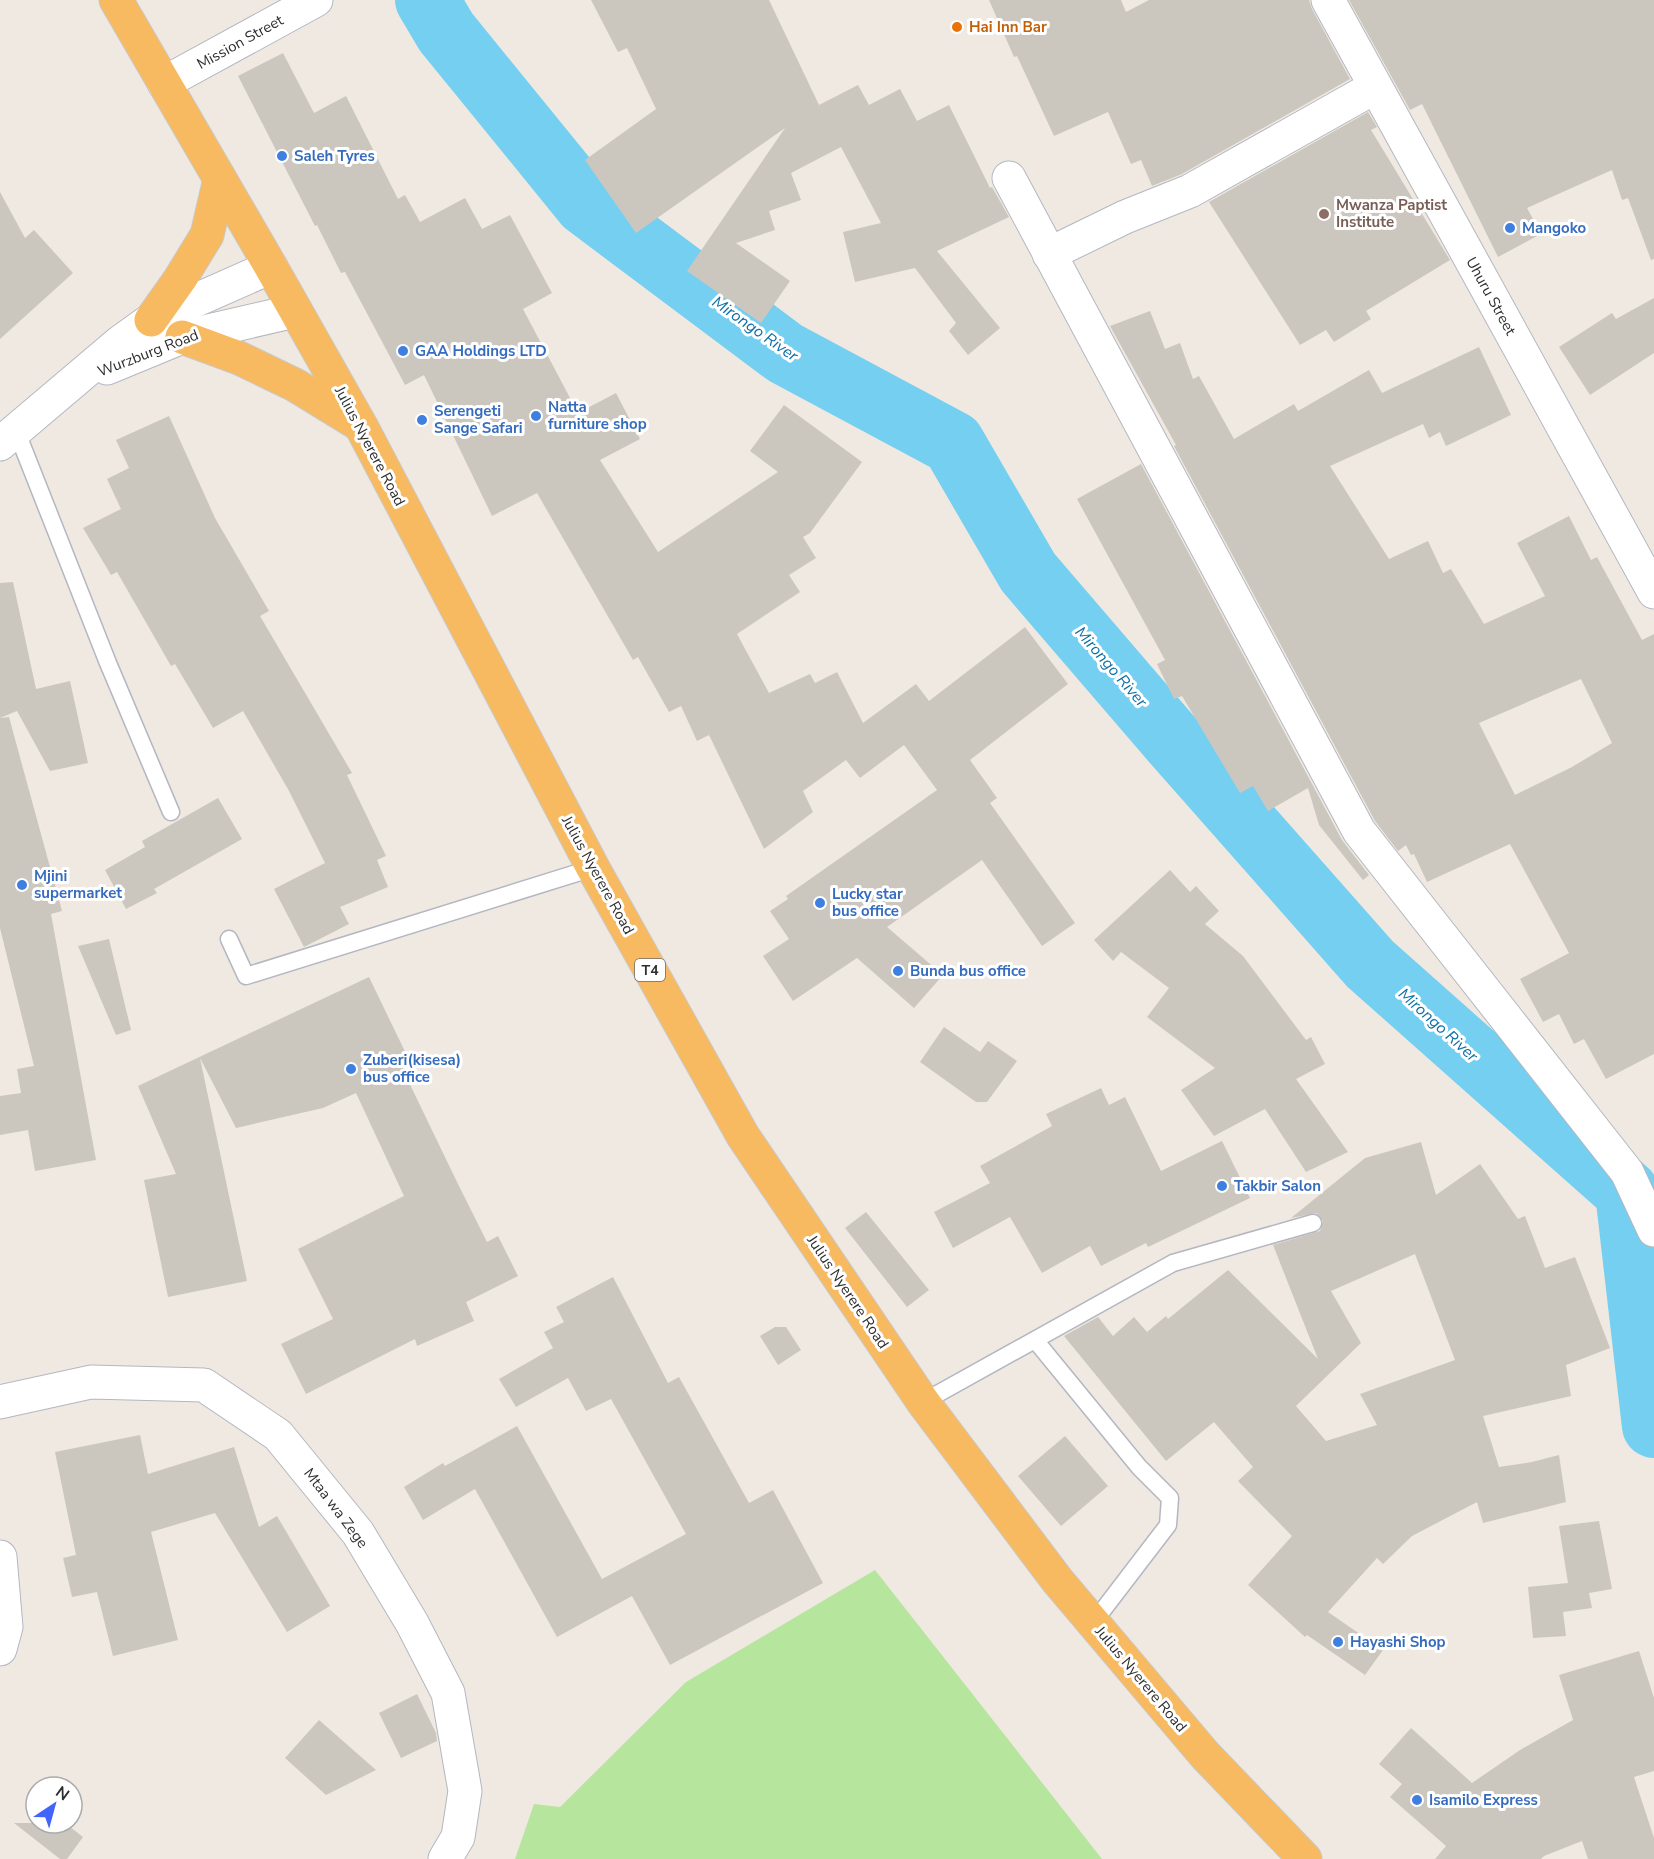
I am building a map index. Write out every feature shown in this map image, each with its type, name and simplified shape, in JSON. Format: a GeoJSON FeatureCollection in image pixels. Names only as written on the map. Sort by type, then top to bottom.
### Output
{"type":"FeatureCollection","features":[{"type":"Feature","properties":{"kind":"highway","name":"Julius Nyerere Road"},"geometry":{"type":"LineString","coordinates":[[116,0],[361,426],[593,868],[743,1136],[923,1402],[1057,1580],[1205,1755],[1305,1859]]}},
{"type":"Feature","properties":{"kind":"highway"},"geometry":{"type":"LineString","coordinates":[[151,320],[207,235],[220,179]]}},
{"type":"Feature","properties":{"kind":"highway"},"geometry":{"type":"LineString","coordinates":[[183,337],[239,358],[296,385],[361,426]]}},
{"type":"Feature","properties":{"kind":"street","name":"Mission Street"},"geometry":{"type":"LineString","coordinates":[[164,83],[316,0]]}},
{"type":"Feature","properties":{"kind":"street","name":"Uhuru Street"},"geometry":{"type":"LineString","coordinates":[[1328,0],[1654,592]]}},
{"type":"Feature","properties":{"kind":"street"},"geometry":{"type":"LineString","coordinates":[[1049,254],[1125,217],[1190,190],[1376,87]]}},
{"type":"Feature","properties":{"kind":"street"},"geometry":{"type":"LineString","coordinates":[[1009,178],[1359,831],[1627,1172],[1654,1230]]}},
{"type":"Feature","properties":{"kind":"street","name":"Wurzburg Road"},"geometry":{"type":"LineString","coordinates":[[8,437],[119,342],[151,320],[271,267]]}},
{"type":"Feature","properties":{"kind":"street","name":"Wurzburg Road"},"geometry":{"type":"LineString","coordinates":[[72,383],[183,337],[296,311]]}},
{"type":"Feature","properties":{"kind":"street","name":"Mtaa wa Zege"},"geometry":{"type":"LineString","coordinates":[[0,1402],[91,1382],[204,1385],[278,1435],[358,1533],[412,1623],[448,1693],[465,1791],[458,1837],[445,1859]]}},
{"type":"Feature","properties":{"kind":"street"},"geometry":{"type":"LineString","coordinates":[[0,1557],[6,1627],[0,1649]]}},
{"type":"Feature","properties":{"kind":"lane"},"geometry":{"type":"LineString","coordinates":[[8,437],[171,812]]}},
{"type":"Feature","properties":{"kind":"lane"},"geometry":{"type":"LineString","coordinates":[[229,939],[246,976],[593,868]]}},
{"type":"Feature","properties":{"kind":"lane"},"geometry":{"type":"LineString","coordinates":[[923,1402],[1173,1263],[1313,1223]]}},
{"type":"Feature","properties":{"kind":"lane"},"geometry":{"type":"LineString","coordinates":[[1035,1340],[1139,1467],[1170,1498],[1168,1525],[1093,1623]]}},
{"type":"Feature","properties":{"kind":"green space"},"geometry":{"type":"Polygon","coordinates":[[[875,1570],[1102,1859],[515,1859],[534,1804],[560,1807],[686,1682],[875,1570]]]}},
{"type":"Feature","properties":{"kind":"building"},"geometry":{"type":"Polygon","coordinates":[[[591,0],[769,0],[819,105],[858,85],[869,105],[900,89],[917,121],[949,105],[990,188],[992,187],[1009,217],[937,251],[1000,328],[968,355],[949,331],[956,323],[915,268],[855,282],[843,232],[881,223],[841,147],[791,173],[801,200],[769,211],[775,230],[736,243],[790,281],[761,323],[687,271],[785,128],[636,233],[585,160],[656,109],[627,48],[618,52],[591,0]]]}},
{"type":"Feature","properties":{"kind":"building"},"geometry":{"type":"Polygon","coordinates":[[[989,0],[1121,0],[1126,12],[1149,0],[1309,0],[1350,79],[1182,174],[1152,186],[1141,160],[1131,164],[1108,112],[1054,136],[1017,56],[1014,57],[989,0]]]}},
{"type":"Feature","properties":{"kind":"building"},"geometry":{"type":"Polygon","coordinates":[[[1349,0],[1654,0],[1654,259],[1651,260],[1628,198],[1622,200],[1612,170],[1527,208],[1541,234],[1498,257],[1422,104],[1410,110],[1349,0]]]}},
{"type":"Feature","properties":{"kind":"building"},"geometry":{"type":"Polygon","coordinates":[[[283,53],[314,113],[346,96],[398,199],[405,195],[420,222],[465,198],[482,229],[510,215],[552,293],[523,309],[578,413],[616,393],[640,439],[600,460],[658,552],[778,472],[750,451],[784,405],[862,462],[810,533],[803,537],[816,558],[789,575],[800,592],[737,634],[769,693],[810,674],[815,683],[837,672],[863,723],[916,684],[929,701],[1025,627],[1068,684],[970,760],[997,798],[990,803],[1075,923],[1042,946],[982,860],[887,927],[943,975],[914,1008],[857,958],[793,1001],[763,956],[789,939],[770,911],[788,899],[786,896],[937,790],[904,745],[860,778],[846,760],[803,791],[813,812],[764,849],[709,735],[697,741],[681,706],[669,712],[638,657],[633,660],[537,493],[492,516],[424,375],[405,385],[345,272],[341,273],[317,225],[315,226],[238,76],[283,53]]]}},
{"type":"Feature","properties":{"kind":"building"},"geometry":{"type":"Polygon","coordinates":[[[1368,112],[1377,127],[1371,130],[1450,260],[1366,311],[1371,319],[1334,342],[1326,330],[1300,345],[1209,202],[1368,112]]]}},
{"type":"Feature","properties":{"kind":"building"},"geometry":{"type":"Polygon","coordinates":[[[0,192],[25,238],[34,230],[73,273],[0,339],[0,192]]]}},
{"type":"Feature","properties":{"kind":"building"},"geometry":{"type":"Polygon","coordinates":[[[1654,298],[1654,353],[1590,395],[1559,347],[1612,313],[1616,319],[1654,298]]]}},
{"type":"Feature","properties":{"kind":"building"},"geometry":{"type":"Polygon","coordinates":[[[1150,311],[1165,349],[1180,343],[1193,379],[1199,376],[1234,439],[1294,404],[1298,411],[1369,370],[1382,393],[1479,347],[1511,415],[1446,446],[1440,432],[1429,438],[1423,424],[1330,466],[1389,559],[1428,541],[1443,573],[1451,569],[1484,624],[1545,596],[1517,543],[1569,516],[1591,560],[1597,557],[1642,640],[1654,634],[1654,1054],[1606,1079],[1584,1039],[1574,1044],[1559,1014],[1543,1022],[1520,979],[1569,953],[1510,844],[1427,882],[1414,854],[1411,855],[1406,845],[1398,851],[1375,821],[1174,446],[1176,445],[1110,326],[1150,311]],[[1581,679],[1479,723],[1515,795],[1572,767],[1612,743],[1581,679]]]}},
{"type":"Feature","properties":{"kind":"building"},"geometry":{"type":"Polygon","coordinates":[[[169,416],[215,518],[269,611],[260,616],[352,773],[347,775],[386,856],[377,860],[388,887],[340,907],[349,924],[304,947],[274,889],[325,863],[289,791],[243,711],[213,728],[175,664],[171,666],[117,572],[111,575],[83,528],[121,509],[107,479],[129,468],[116,440],[169,416]]]}},
{"type":"Feature","properties":{"kind":"building"},"geometry":{"type":"Polygon","coordinates":[[[1141,464],[1342,840],[1369,875],[1363,880],[1319,825],[1308,788],[1268,811],[1253,786],[1240,793],[1182,696],[1174,699],[1157,664],[1165,660],[1077,499],[1141,464]]]}},
{"type":"Feature","properties":{"kind":"building"},"geometry":{"type":"Polygon","coordinates":[[[13,582],[36,689],[70,681],[88,763],[50,771],[17,711],[0,718],[0,583],[13,582]]]}},
{"type":"Feature","properties":{"kind":"building"},"geometry":{"type":"Polygon","coordinates":[[[9,717],[62,911],[51,914],[96,1160],[35,1171],[28,1130],[0,1135],[0,1096],[21,1093],[17,1069],[34,1066],[0,928],[0,718],[9,717]]]}},
{"type":"Feature","properties":{"kind":"building"},"geometry":{"type":"Polygon","coordinates":[[[218,798],[242,839],[154,889],[157,893],[126,909],[105,870],[145,847],[142,841],[218,798]]]}},
{"type":"Feature","properties":{"kind":"building"},"geometry":{"type":"Polygon","coordinates":[[[1170,870],[1190,892],[1196,886],[1219,911],[1205,924],[1243,956],[1306,1040],[1311,1037],[1325,1064],[1296,1079],[1348,1152],[1306,1172],[1265,1109],[1214,1136],[1181,1090],[1215,1068],[1147,1017],[1169,988],[1121,952],[1113,961],[1094,940],[1170,870]]]}},
{"type":"Feature","properties":{"kind":"building"},"geometry":{"type":"Polygon","coordinates":[[[109,939],[131,1030],[116,1035],[78,946],[109,939]]]}},
{"type":"Feature","properties":{"kind":"building"},"geometry":{"type":"Polygon","coordinates":[[[369,977],[412,1066],[403,1070],[457,1182],[487,1242],[498,1236],[518,1276],[466,1302],[474,1321],[417,1346],[415,1339],[306,1394],[281,1344],[333,1319],[298,1249],[404,1196],[356,1093],[323,1108],[236,1128],[200,1058],[247,1281],[168,1297],[144,1180],[176,1174],[138,1086],[369,977]]]}},
{"type":"Feature","properties":{"kind":"building"},"geometry":{"type":"Polygon","coordinates":[[[944,1027],[980,1052],[988,1041],[1017,1061],[987,1102],[976,1102],[920,1062],[944,1027]]]}},
{"type":"Feature","properties":{"kind":"building"},"geometry":{"type":"Polygon","coordinates":[[[1101,1088],[1109,1105],[1125,1097],[1161,1171],[1222,1141],[1250,1198],[1148,1247],[1146,1243],[1101,1266],[1090,1246],[1042,1273],[1010,1217],[953,1248],[934,1212],[990,1183],[980,1166],[1052,1126],[1046,1114],[1101,1088]]]}},
{"type":"Feature","properties":{"kind":"building"},"geometry":{"type":"Polygon","coordinates":[[[1421,1142],[1436,1195],[1480,1164],[1518,1219],[1525,1216],[1545,1268],[1575,1257],[1610,1348],[1566,1365],[1571,1396],[1483,1416],[1499,1467],[1559,1455],[1566,1502],[1483,1523],[1477,1502],[1412,1536],[1383,1564],[1377,1558],[1328,1612],[1383,1650],[1365,1675],[1307,1635],[1305,1637],[1248,1585],[1292,1536],[1238,1481],[1253,1467],[1214,1422],[1166,1461],[1064,1336],[1098,1317],[1113,1336],[1134,1317],[1147,1332],[1166,1316],[1168,1319],[1228,1270],[1318,1359],[1273,1245],[1320,1231],[1323,1221],[1316,1213],[1291,1218],[1365,1158],[1421,1142]],[[1415,1254],[1331,1291],[1361,1343],[1296,1406],[1326,1441],[1377,1425],[1360,1394],[1455,1360],[1415,1254]]]}},
{"type":"Feature","properties":{"kind":"building"},"geometry":{"type":"Polygon","coordinates":[[[866,1212],[929,1290],[907,1307],[845,1228],[866,1212]]]}},
{"type":"Feature","properties":{"kind":"building"},"geometry":{"type":"Polygon","coordinates":[[[613,1277],[668,1383],[679,1377],[749,1503],[773,1490],[823,1583],[670,1665],[632,1596],[557,1637],[475,1489],[423,1520],[404,1487],[443,1463],[445,1466],[517,1426],[602,1579],[686,1534],[611,1399],[586,1411],[568,1378],[516,1407],[499,1379],[553,1348],[544,1332],[564,1322],[556,1307],[613,1277]]]}},
{"type":"Feature","properties":{"kind":"building"},"geometry":{"type":"Polygon","coordinates":[[[775,1327],[786,1327],[801,1350],[778,1365],[760,1336],[775,1327]]]}},
{"type":"Feature","properties":{"kind":"building"},"geometry":{"type":"Polygon","coordinates":[[[140,1435],[148,1474],[234,1447],[259,1527],[277,1516],[330,1606],[287,1632],[215,1513],[151,1532],[178,1640],[113,1656],[97,1592],[72,1597],[63,1558],[76,1555],[55,1452],[140,1435]]]}},
{"type":"Feature","properties":{"kind":"building"},"geometry":{"type":"Polygon","coordinates":[[[1065,1436],[1108,1486],[1061,1526],[1018,1476],[1065,1436]]]}},
{"type":"Feature","properties":{"kind":"building"},"geometry":{"type":"Polygon","coordinates":[[[1599,1521],[1612,1589],[1589,1593],[1592,1608],[1563,1612],[1566,1636],[1533,1638],[1528,1587],[1568,1583],[1559,1526],[1599,1521]]]}},
{"type":"Feature","properties":{"kind":"building"},"geometry":{"type":"Polygon","coordinates":[[[1639,1651],[1654,1698],[1654,1771],[1634,1777],[1654,1838],[1654,1859],[1588,1859],[1582,1841],[1541,1859],[1435,1859],[1446,1846],[1390,1797],[1402,1784],[1379,1764],[1411,1728],[1472,1783],[1520,1750],[1573,1720],[1559,1675],[1639,1651]]]}},
{"type":"Feature","properties":{"kind":"building"},"geometry":{"type":"Polygon","coordinates":[[[417,1694],[436,1733],[437,1741],[401,1758],[379,1713],[417,1694]]]}},
{"type":"Feature","properties":{"kind":"building"},"geometry":{"type":"Polygon","coordinates":[[[319,1720],[376,1770],[326,1795],[285,1758],[319,1720]]]}},
{"type":"Feature","properties":{"kind":"building"},"geometry":{"type":"Polygon","coordinates":[[[14,1823],[24,1823],[24,1831],[14,1823]]]}},
{"type":"Feature","properties":{"kind":"building"},"geometry":{"type":"Polygon","coordinates":[[[29,1835],[80,1835],[83,1837],[67,1859],[60,1859],[29,1835]]]}},
{"type":"Feature","properties":{"kind":"waterway","name":"Mirongo River"},"geometry":{"type":"LineString","coordinates":[[427,0],[446,32],[586,204],[785,353],[953,443],[1028,572],[1370,964],[1627,1192],[1654,1426]]}},
{"type":"Feature","properties":{"kind":"place","name":"Hai Inn Bar"},"geometry":{"type":"Point","coordinates":[957,27]}},
{"type":"Feature","properties":{"kind":"place","name":"Saleh Tyres"},"geometry":{"type":"Point","coordinates":[282,156]}},
{"type":"Feature","properties":{"kind":"place","name":"Mwanza Paptist Institute"},"geometry":{"type":"Point","coordinates":[1324,214]}},
{"type":"Feature","properties":{"kind":"place","name":"Mangoko"},"geometry":{"type":"Point","coordinates":[1510,228]}},
{"type":"Feature","properties":{"kind":"place","name":"GAA Holdings LTD"},"geometry":{"type":"Point","coordinates":[403,351]}},
{"type":"Feature","properties":{"kind":"place","name":"Natta furniture shop"},"geometry":{"type":"Point","coordinates":[536,416]}},
{"type":"Feature","properties":{"kind":"place","name":"Serengeti Sange Safari"},"geometry":{"type":"Point","coordinates":[422,420]}},
{"type":"Feature","properties":{"kind":"place","name":"Mjini supermarket"},"geometry":{"type":"Point","coordinates":[22,885]}},
{"type":"Feature","properties":{"kind":"place","name":"Lucky star bus office"},"geometry":{"type":"Point","coordinates":[820,903]}},
{"type":"Feature","properties":{"kind":"place","name":"Bunda bus office"},"geometry":{"type":"Point","coordinates":[898,971]}},
{"type":"Feature","properties":{"kind":"place","name":"Zuberi(kisesa) bus office"},"geometry":{"type":"Point","coordinates":[351,1069]}},
{"type":"Feature","properties":{"kind":"place","name":"Takbir Salon"},"geometry":{"type":"Point","coordinates":[1222,1186]}},
{"type":"Feature","properties":{"kind":"place","name":"Hayashi Shop"},"geometry":{"type":"Point","coordinates":[1338,1642]}},
{"type":"Feature","properties":{"kind":"place","name":"Isamilo Express"},"geometry":{"type":"Point","coordinates":[1417,1800]}}]}
